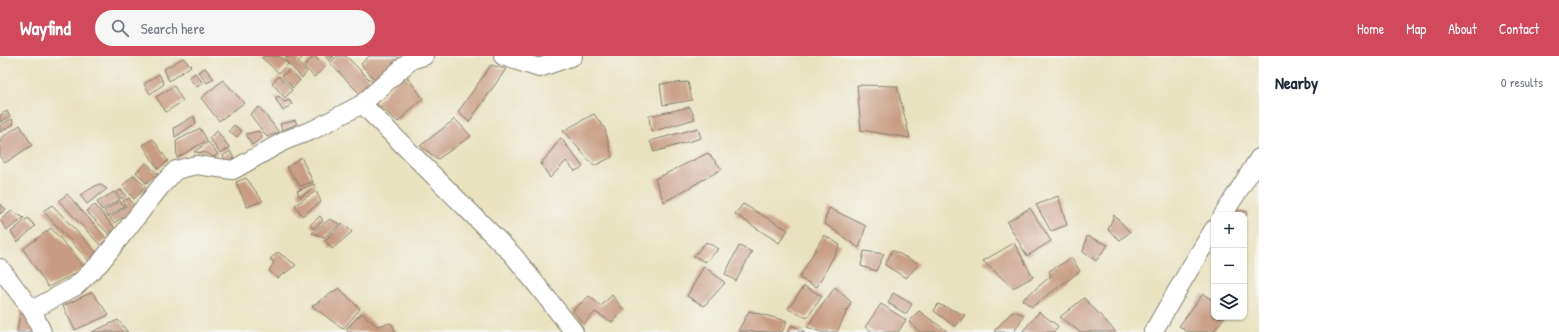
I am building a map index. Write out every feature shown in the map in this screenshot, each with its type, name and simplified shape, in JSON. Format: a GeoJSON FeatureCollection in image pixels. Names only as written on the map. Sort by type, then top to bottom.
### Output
{"type":"FeatureCollection","features":[{"type":"Feature","properties":{"kind":"street"},"geometry":{"type":"LineString","coordinates":[[32,310],[76,286],[100,264],[161,186],[176,170],[196,165],[233,170],[286,140],[313,130],[362,104],[411,60],[424,56]]}},
{"type":"Feature","properties":{"kind":"street"},"geometry":{"type":"LineString","coordinates":[[503,56],[539,68],[572,56]]}},
{"type":"Feature","properties":{"kind":"street"},"geometry":{"type":"LineString","coordinates":[[362,104],[513,255],[574,332]]}},
{"type":"Feature","properties":{"kind":"street"},"geometry":{"type":"LineString","coordinates":[[1225,212],[1259,158]]}},
{"type":"Feature","properties":{"kind":"street"},"geometry":{"type":"LineString","coordinates":[[1153,332],[1211,234]]}},
{"type":"Feature","properties":{"kind":"street"},"geometry":{"type":"LineString","coordinates":[[0,268],[32,310],[42,332]]}},
{"type":"Feature","properties":{"kind":"building"},"geometry":{"type":"Polygon","coordinates":[[[264,56],[279,56],[288,64],[279,73],[262,58],[264,56]]]}},
{"type":"Feature","properties":{"kind":"building"},"geometry":{"type":"Polygon","coordinates":[[[289,56],[304,56],[298,62],[307,72],[302,78],[285,60],[289,56]]]}},
{"type":"Feature","properties":{"kind":"building"},"geometry":{"type":"Polygon","coordinates":[[[314,56],[325,67],[314,77],[304,66],[314,56]]]}},
{"type":"Feature","properties":{"kind":"building"},"geometry":{"type":"Polygon","coordinates":[[[325,56],[334,56],[329,61],[325,56]]]}},
{"type":"Feature","properties":{"kind":"building"},"geometry":{"type":"Polygon","coordinates":[[[337,56],[346,56],[372,82],[360,94],[330,63],[337,56]]]}},
{"type":"Feature","properties":{"kind":"building"},"geometry":{"type":"Polygon","coordinates":[[[369,56],[397,56],[400,59],[376,81],[361,64],[369,56]]]}},
{"type":"Feature","properties":{"kind":"building"},"geometry":{"type":"Polygon","coordinates":[[[183,58],[191,66],[169,81],[164,69],[183,58]]]}},
{"type":"Feature","properties":{"kind":"building"},"geometry":{"type":"Polygon","coordinates":[[[491,65],[506,69],[469,122],[458,112],[491,65]]]}},
{"type":"Feature","properties":{"kind":"building"},"geometry":{"type":"Polygon","coordinates":[[[205,68],[214,79],[207,83],[198,72],[205,68]]]}},
{"type":"Feature","properties":{"kind":"building"},"geometry":{"type":"Polygon","coordinates":[[[290,70],[300,80],[293,88],[282,76],[290,70]]]}},
{"type":"Feature","properties":{"kind":"building"},"geometry":{"type":"Polygon","coordinates":[[[195,73],[203,83],[197,87],[189,78],[195,73]]]}},
{"type":"Feature","properties":{"kind":"building"},"geometry":{"type":"Polygon","coordinates":[[[404,73],[423,98],[398,122],[376,103],[404,73]]]}},
{"type":"Feature","properties":{"kind":"building"},"geometry":{"type":"Polygon","coordinates":[[[159,74],[164,84],[150,94],[144,84],[159,74]]]}},
{"type":"Feature","properties":{"kind":"building"},"geometry":{"type":"Polygon","coordinates":[[[279,76],[292,90],[285,98],[272,83],[279,76]]]}},
{"type":"Feature","properties":{"kind":"building"},"geometry":{"type":"Polygon","coordinates":[[[223,80],[244,103],[219,121],[201,98],[223,80]]]}},
{"type":"Feature","properties":{"kind":"building"},"geometry":{"type":"Polygon","coordinates":[[[688,82],[692,100],[663,105],[660,84],[688,82]]]}},
{"type":"Feature","properties":{"kind":"building"},"geometry":{"type":"Polygon","coordinates":[[[857,85],[897,86],[910,138],[861,130],[857,85]]]}},
{"type":"Feature","properties":{"kind":"building"},"geometry":{"type":"Polygon","coordinates":[[[174,86],[183,101],[166,112],[156,97],[174,86]]]}},
{"type":"Feature","properties":{"kind":"building"},"geometry":{"type":"Polygon","coordinates":[[[279,96],[284,102],[289,100],[292,104],[283,111],[275,98],[279,96]]]}},
{"type":"Feature","properties":{"kind":"building"},"geometry":{"type":"Polygon","coordinates":[[[259,107],[279,132],[267,137],[250,114],[259,107]]]}},
{"type":"Feature","properties":{"kind":"building"},"geometry":{"type":"Polygon","coordinates":[[[690,107],[695,119],[651,132],[649,116],[690,107]]]}},
{"type":"Feature","properties":{"kind":"building"},"geometry":{"type":"Polygon","coordinates":[[[7,111],[10,117],[0,122],[0,115],[7,111]]]}},
{"type":"Feature","properties":{"kind":"building"},"geometry":{"type":"Polygon","coordinates":[[[594,114],[605,129],[612,157],[594,166],[563,131],[594,114]]]}},
{"type":"Feature","properties":{"kind":"building"},"geometry":{"type":"Polygon","coordinates":[[[194,116],[196,123],[175,137],[174,128],[194,116]]]}},
{"type":"Feature","properties":{"kind":"building"},"geometry":{"type":"Polygon","coordinates":[[[12,119],[14,124],[0,132],[0,125],[12,119]]]}},
{"type":"Feature","properties":{"kind":"building"},"geometry":{"type":"Polygon","coordinates":[[[455,119],[471,136],[438,159],[420,146],[455,119]]]}},
{"type":"Feature","properties":{"kind":"building"},"geometry":{"type":"Polygon","coordinates":[[[295,120],[297,124],[282,130],[280,124],[295,120]]]}},
{"type":"Feature","properties":{"kind":"building"},"geometry":{"type":"Polygon","coordinates":[[[20,125],[32,145],[5,163],[0,157],[0,139],[20,125]]]}},
{"type":"Feature","properties":{"kind":"building"},"geometry":{"type":"Polygon","coordinates":[[[234,125],[242,131],[237,137],[229,131],[234,125]]]}},
{"type":"Feature","properties":{"kind":"building"},"geometry":{"type":"Polygon","coordinates":[[[200,128],[207,140],[177,158],[176,141],[200,128]]]}},
{"type":"Feature","properties":{"kind":"building"},"geometry":{"type":"Polygon","coordinates":[[[698,128],[701,138],[654,152],[650,141],[698,128]]]}},
{"type":"Feature","properties":{"kind":"building"},"geometry":{"type":"Polygon","coordinates":[[[217,131],[230,148],[220,153],[209,138],[217,131]]]}},
{"type":"Feature","properties":{"kind":"building"},"geometry":{"type":"Polygon","coordinates":[[[259,131],[262,138],[252,145],[246,134],[259,131]]]}},
{"type":"Feature","properties":{"kind":"building"},"geometry":{"type":"Polygon","coordinates":[[[561,138],[583,167],[575,171],[566,161],[550,178],[541,164],[561,138]]]}},
{"type":"Feature","properties":{"kind":"building"},"geometry":{"type":"Polygon","coordinates":[[[153,139],[168,161],[158,169],[143,145],[153,139]]]}},
{"type":"Feature","properties":{"kind":"building"},"geometry":{"type":"Polygon","coordinates":[[[208,142],[218,154],[214,157],[207,153],[194,152],[208,142]]]}},
{"type":"Feature","properties":{"kind":"building"},"geometry":{"type":"Polygon","coordinates":[[[230,151],[234,158],[227,163],[223,156],[230,151]]]}},
{"type":"Feature","properties":{"kind":"building"},"geometry":{"type":"Polygon","coordinates":[[[708,153],[722,169],[664,202],[655,179],[708,153]]]}},
{"type":"Feature","properties":{"kind":"building"},"geometry":{"type":"Polygon","coordinates":[[[301,157],[313,182],[300,186],[287,167],[301,157]]]}},
{"type":"Feature","properties":{"kind":"building"},"geometry":{"type":"Polygon","coordinates":[[[146,163],[158,174],[146,183],[136,172],[146,163]]]}},
{"type":"Feature","properties":{"kind":"building"},"geometry":{"type":"Polygon","coordinates":[[[134,175],[146,187],[134,199],[123,185],[134,175]]]}},
{"type":"Feature","properties":{"kind":"building"},"geometry":{"type":"Polygon","coordinates":[[[246,178],[263,201],[247,207],[236,182],[246,178]]]}},
{"type":"Feature","properties":{"kind":"building"},"geometry":{"type":"Polygon","coordinates":[[[99,184],[107,189],[87,204],[80,195],[99,184]]]}},
{"type":"Feature","properties":{"kind":"building"},"geometry":{"type":"Polygon","coordinates":[[[314,184],[315,187],[300,197],[297,191],[314,184]]]}},
{"type":"Feature","properties":{"kind":"building"},"geometry":{"type":"Polygon","coordinates":[[[121,190],[126,196],[122,199],[116,192],[121,190]]]}},
{"type":"Feature","properties":{"kind":"building"},"geometry":{"type":"Polygon","coordinates":[[[316,191],[321,202],[302,216],[295,205],[316,191]]]}},
{"type":"Feature","properties":{"kind":"building"},"geometry":{"type":"Polygon","coordinates":[[[114,192],[120,199],[102,210],[97,202],[114,192]]]}},
{"type":"Feature","properties":{"kind":"building"},"geometry":{"type":"Polygon","coordinates":[[[67,194],[107,239],[100,245],[59,201],[67,194]]]}},
{"type":"Feature","properties":{"kind":"building"},"geometry":{"type":"Polygon","coordinates":[[[1058,196],[1067,225],[1051,231],[1036,205],[1058,196]]]}},
{"type":"Feature","properties":{"kind":"building"},"geometry":{"type":"Polygon","coordinates":[[[129,198],[134,206],[131,212],[114,223],[110,218],[126,206],[123,201],[129,198]]]}},
{"type":"Feature","properties":{"kind":"building"},"geometry":{"type":"Polygon","coordinates":[[[120,201],[124,206],[108,217],[104,211],[120,201]]]}},
{"type":"Feature","properties":{"kind":"building"},"geometry":{"type":"Polygon","coordinates":[[[0,204],[6,209],[0,214],[0,204]]]}},
{"type":"Feature","properties":{"kind":"building"},"geometry":{"type":"Polygon","coordinates":[[[743,204],[788,230],[779,243],[735,214],[743,204]]]}},
{"type":"Feature","properties":{"kind":"building"},"geometry":{"type":"Polygon","coordinates":[[[52,205],[99,255],[91,263],[43,211],[52,205]]]}},
{"type":"Feature","properties":{"kind":"building"},"geometry":{"type":"Polygon","coordinates":[[[95,205],[114,227],[110,235],[86,211],[95,205]]]}},
{"type":"Feature","properties":{"kind":"building"},"geometry":{"type":"Polygon","coordinates":[[[829,208],[866,226],[859,248],[824,223],[829,208]]]}},
{"type":"Feature","properties":{"kind":"building"},"geometry":{"type":"Polygon","coordinates":[[[1030,208],[1051,241],[1027,256],[1007,222],[1030,208]]]}},
{"type":"Feature","properties":{"kind":"building"},"geometry":{"type":"Polygon","coordinates":[[[1236,210],[1248,212],[1247,214],[1247,212],[1236,212],[1236,210]]]}},
{"type":"Feature","properties":{"kind":"building"},"geometry":{"type":"Polygon","coordinates":[[[12,211],[24,218],[7,230],[0,220],[12,211]]]}},
{"type":"Feature","properties":{"kind":"building"},"geometry":{"type":"Polygon","coordinates":[[[1114,215],[1130,232],[1120,240],[1108,230],[1114,215]]]}},
{"type":"Feature","properties":{"kind":"building"},"geometry":{"type":"Polygon","coordinates":[[[320,216],[323,221],[314,229],[310,225],[320,216]]]}},
{"type":"Feature","properties":{"kind":"building"},"geometry":{"type":"Polygon","coordinates":[[[28,218],[35,226],[18,242],[11,232],[28,218]]]}},
{"type":"Feature","properties":{"kind":"building"},"geometry":{"type":"Polygon","coordinates":[[[330,219],[340,224],[324,237],[312,233],[330,219]]]}},
{"type":"Feature","properties":{"kind":"building"},"geometry":{"type":"Polygon","coordinates":[[[343,223],[352,232],[332,249],[325,240],[343,223]]]}},
{"type":"Feature","properties":{"kind":"building"},"geometry":{"type":"Polygon","coordinates":[[[51,228],[86,268],[48,287],[23,249],[51,228]]]}},
{"type":"Feature","properties":{"kind":"building"},"geometry":{"type":"Polygon","coordinates":[[[824,235],[840,245],[817,287],[799,278],[824,235]]]}},
{"type":"Feature","properties":{"kind":"building"},"geometry":{"type":"Polygon","coordinates":[[[1087,236],[1108,245],[1096,261],[1083,252],[1087,236]]]}},
{"type":"Feature","properties":{"kind":"building"},"geometry":{"type":"Polygon","coordinates":[[[706,242],[719,249],[705,262],[694,256],[706,242]]]}},
{"type":"Feature","properties":{"kind":"building"},"geometry":{"type":"Polygon","coordinates":[[[1014,243],[1033,277],[1013,288],[983,261],[1014,243]]]}},
{"type":"Feature","properties":{"kind":"building"},"geometry":{"type":"Polygon","coordinates":[[[739,246],[752,252],[736,281],[725,274],[739,246]]]}},
{"type":"Feature","properties":{"kind":"building"},"geometry":{"type":"Polygon","coordinates":[[[892,250],[919,264],[906,278],[885,265],[892,250]]]}},
{"type":"Feature","properties":{"kind":"building"},"geometry":{"type":"Polygon","coordinates":[[[864,251],[884,254],[876,271],[861,266],[864,251]]]}},
{"type":"Feature","properties":{"kind":"building"},"geometry":{"type":"Polygon","coordinates":[[[278,252],[296,265],[278,278],[269,271],[274,262],[270,259],[278,252]]]}},
{"type":"Feature","properties":{"kind":"building"},"geometry":{"type":"Polygon","coordinates":[[[1072,258],[1080,271],[1032,307],[1022,300],[1051,276],[1049,271],[1072,258]]]}},
{"type":"Feature","properties":{"kind":"building"},"geometry":{"type":"Polygon","coordinates":[[[704,266],[725,283],[704,306],[687,296],[704,266]]]}},
{"type":"Feature","properties":{"kind":"building"},"geometry":{"type":"Polygon","coordinates":[[[804,286],[822,296],[807,318],[788,309],[804,286]]]}},
{"type":"Feature","properties":{"kind":"building"},"geometry":{"type":"Polygon","coordinates":[[[835,287],[851,302],[837,332],[821,332],[807,327],[835,287]]]}},
{"type":"Feature","properties":{"kind":"building"},"geometry":{"type":"Polygon","coordinates":[[[339,288],[360,309],[343,329],[312,306],[339,288]]]}},
{"type":"Feature","properties":{"kind":"building"},"geometry":{"type":"Polygon","coordinates":[[[92,292],[109,315],[75,330],[63,306],[92,292]]]}},
{"type":"Feature","properties":{"kind":"building"},"geometry":{"type":"Polygon","coordinates":[[[893,293],[912,304],[906,314],[888,303],[893,293]]]}},
{"type":"Feature","properties":{"kind":"building"},"geometry":{"type":"Polygon","coordinates":[[[1203,294],[1211,299],[1211,320],[1223,320],[1213,332],[1187,332],[1179,326],[1203,294]]]}},
{"type":"Feature","properties":{"kind":"building"},"geometry":{"type":"Polygon","coordinates":[[[612,295],[623,309],[612,322],[595,312],[584,324],[572,311],[589,296],[601,306],[612,295]]]}},
{"type":"Feature","properties":{"kind":"building"},"geometry":{"type":"Polygon","coordinates":[[[1084,298],[1116,332],[1080,332],[1060,317],[1084,298]]]}},
{"type":"Feature","properties":{"kind":"building"},"geometry":{"type":"Polygon","coordinates":[[[881,304],[906,320],[898,332],[873,332],[865,327],[881,304]]]}},
{"type":"Feature","properties":{"kind":"building"},"geometry":{"type":"Polygon","coordinates":[[[938,304],[965,315],[955,327],[934,311],[938,304]]]}},
{"type":"Feature","properties":{"kind":"building"},"geometry":{"type":"Polygon","coordinates":[[[21,307],[37,332],[17,332],[21,307]]]}},
{"type":"Feature","properties":{"kind":"building"},"geometry":{"type":"Polygon","coordinates":[[[749,311],[787,321],[782,332],[738,331],[749,311]]]}},
{"type":"Feature","properties":{"kind":"building"},"geometry":{"type":"Polygon","coordinates":[[[919,311],[948,332],[920,332],[909,322],[919,311]]]}},
{"type":"Feature","properties":{"kind":"building"},"geometry":{"type":"Polygon","coordinates":[[[1013,311],[1024,315],[1014,332],[994,331],[1013,311]]]}},
{"type":"Feature","properties":{"kind":"building"},"geometry":{"type":"Polygon","coordinates":[[[1039,312],[1058,326],[1054,332],[1022,332],[1039,312]]]}},
{"type":"Feature","properties":{"kind":"building"},"geometry":{"type":"Polygon","coordinates":[[[362,313],[377,326],[391,323],[396,332],[348,332],[346,329],[362,313]]]}},
{"type":"Feature","properties":{"kind":"building"},"geometry":{"type":"Polygon","coordinates":[[[118,320],[128,332],[92,332],[118,320]]]}},
{"type":"Feature","properties":{"kind":"building"},"geometry":{"type":"Polygon","coordinates":[[[792,325],[805,332],[787,332],[792,325]]]}}]}
